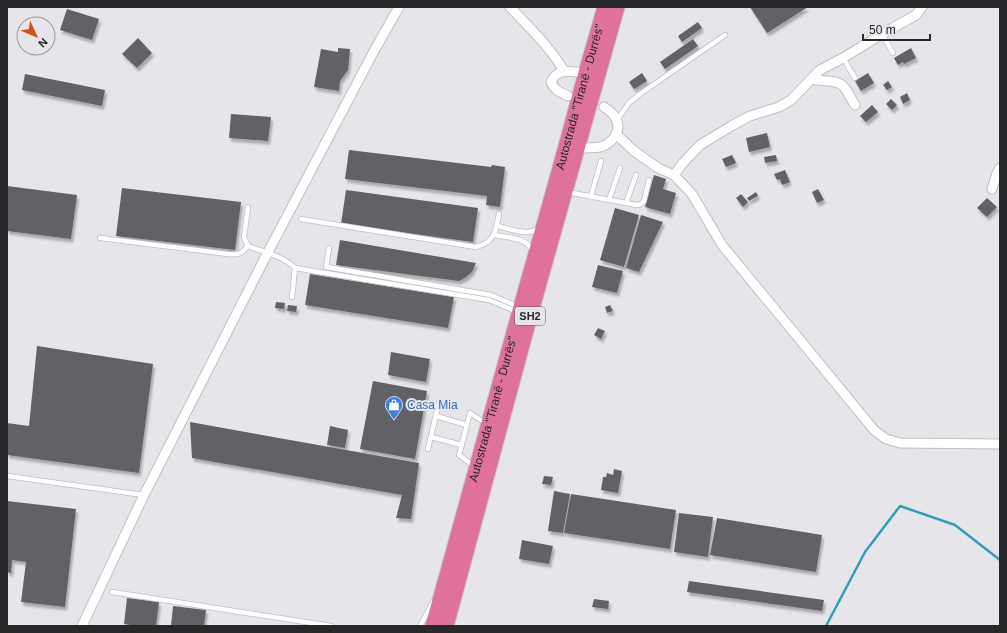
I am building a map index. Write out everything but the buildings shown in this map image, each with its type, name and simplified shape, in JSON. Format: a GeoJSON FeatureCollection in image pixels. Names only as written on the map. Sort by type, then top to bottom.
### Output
{"type":"FeatureCollection","features":[{"type":"Feature","properties":{"kind":"highway","name":"Autostrada \"Tiranë - Durrës\""},"geometry":{"type":"LineString","coordinates":[[433,626],[605,7]]}},
{"type":"Feature","properties":{"kind":"highway","name":"Autostrada \"Tiranë - Durrës\""},"geometry":{"type":"LineString","coordinates":[[446,626],[530,316],[617,7]]}},
{"type":"Feature","properties":{"kind":"street"},"geometry":{"type":"LineString","coordinates":[[82,626],[144,495],[267,254],[370,58],[399,7]]}},
{"type":"Feature","properties":{"kind":"street"},"geometry":{"type":"LineString","coordinates":[[510,7],[544,44],[564,71]]}},
{"type":"Feature","properties":{"kind":"street"},"geometry":{"type":"LineString","coordinates":[[674,175],[700,145],[750,116],[779,107],[791,100],[820,70],[916,15],[922,7]]}},
{"type":"Feature","properties":{"kind":"street"},"geometry":{"type":"LineString","coordinates":[[568,96],[557,91],[553,87],[551,82],[554,77],[558,73],[564,71],[586,73]]}},
{"type":"Feature","properties":{"kind":"street"},"geometry":{"type":"LineString","coordinates":[[812,79],[817,81],[838,82],[843,85],[855,105]]}},
{"type":"Feature","properties":{"kind":"street"},"geometry":{"type":"LineString","coordinates":[[578,148],[600,147],[610,142],[616,134],[618,128],[617,120],[611,112],[604,107]]}},
{"type":"Feature","properties":{"kind":"street"},"geometry":{"type":"LineString","coordinates":[[616,134],[634,152],[658,168],[674,175],[692,194],[722,245],[874,430],[886,439],[900,443],[1000,444]]}},
{"type":"Feature","properties":{"kind":"street"},"geometry":{"type":"LineString","coordinates":[[992,189],[1000,168]]}},
{"type":"Feature","properties":{"kind":"lane"},"geometry":{"type":"LineString","coordinates":[[882,34],[893,53]]}},
{"type":"Feature","properties":{"kind":"lane"},"geometry":{"type":"LineString","coordinates":[[617,120],[629,103],[640,94],[725,35]]}},
{"type":"Feature","properties":{"kind":"lane"},"geometry":{"type":"LineString","coordinates":[[843,58],[855,78]]}},
{"type":"Feature","properties":{"kind":"lane"},"geometry":{"type":"LineString","coordinates":[[590,196],[601,161]]}},
{"type":"Feature","properties":{"kind":"lane"},"geometry":{"type":"LineString","coordinates":[[609,200],[620,168]]}},
{"type":"Feature","properties":{"kind":"lane"},"geometry":{"type":"LineString","coordinates":[[626,203],[636,175]]}},
{"type":"Feature","properties":{"kind":"lane"},"geometry":{"type":"LineString","coordinates":[[566,192],[637,205],[644,201],[649,180]]}},
{"type":"Feature","properties":{"kind":"lane"},"geometry":{"type":"LineString","coordinates":[[248,207],[244,237],[248,246],[283,259],[295,268],[489,300],[520,310]]}},
{"type":"Feature","properties":{"kind":"lane"},"geometry":{"type":"LineString","coordinates":[[301,219],[476,247],[483,245],[495,235],[499,214]]}},
{"type":"Feature","properties":{"kind":"lane"},"geometry":{"type":"LineString","coordinates":[[497,226],[526,232],[532,232],[538,229],[543,231]]}},
{"type":"Feature","properties":{"kind":"lane"},"geometry":{"type":"LineString","coordinates":[[495,235],[522,240],[533,251],[534,263]]}},
{"type":"Feature","properties":{"kind":"lane"},"geometry":{"type":"LineString","coordinates":[[100,238],[236,255],[241,253],[248,246]]}},
{"type":"Feature","properties":{"kind":"lane"},"geometry":{"type":"LineString","coordinates":[[329,248],[326,267],[490,295],[520,310]]}},
{"type":"Feature","properties":{"kind":"lane"},"geometry":{"type":"LineString","coordinates":[[292,297],[295,268]]}},
{"type":"Feature","properties":{"kind":"lane"},"geometry":{"type":"LineString","coordinates":[[428,449],[439,402]]}},
{"type":"Feature","properties":{"kind":"lane"},"geometry":{"type":"LineString","coordinates":[[476,468],[459,455],[470,413],[488,425]]}},
{"type":"Feature","properties":{"kind":"lane"},"geometry":{"type":"LineString","coordinates":[[436,416],[467,425]]}},
{"type":"Feature","properties":{"kind":"lane"},"geometry":{"type":"LineString","coordinates":[[431,437],[462,445]]}},
{"type":"Feature","properties":{"kind":"lane"},"geometry":{"type":"LineString","coordinates":[[7,476],[144,495]]}},
{"type":"Feature","properties":{"kind":"lane"},"geometry":{"type":"LineString","coordinates":[[420,626],[445,582]]}},
{"type":"Feature","properties":{"kind":"lane"},"geometry":{"type":"LineString","coordinates":[[112,592],[332,626]]}},
{"type":"Feature","properties":{"kind":"waterway"},"geometry":{"type":"LineString","coordinates":[[826,626],[865,552],[900,506],[955,525],[1000,560]]}},
{"type":"Feature","properties":{"kind":"place","name":"Casa Mia"},"geometry":{"type":"Point","coordinates":[394,420]}}]}
